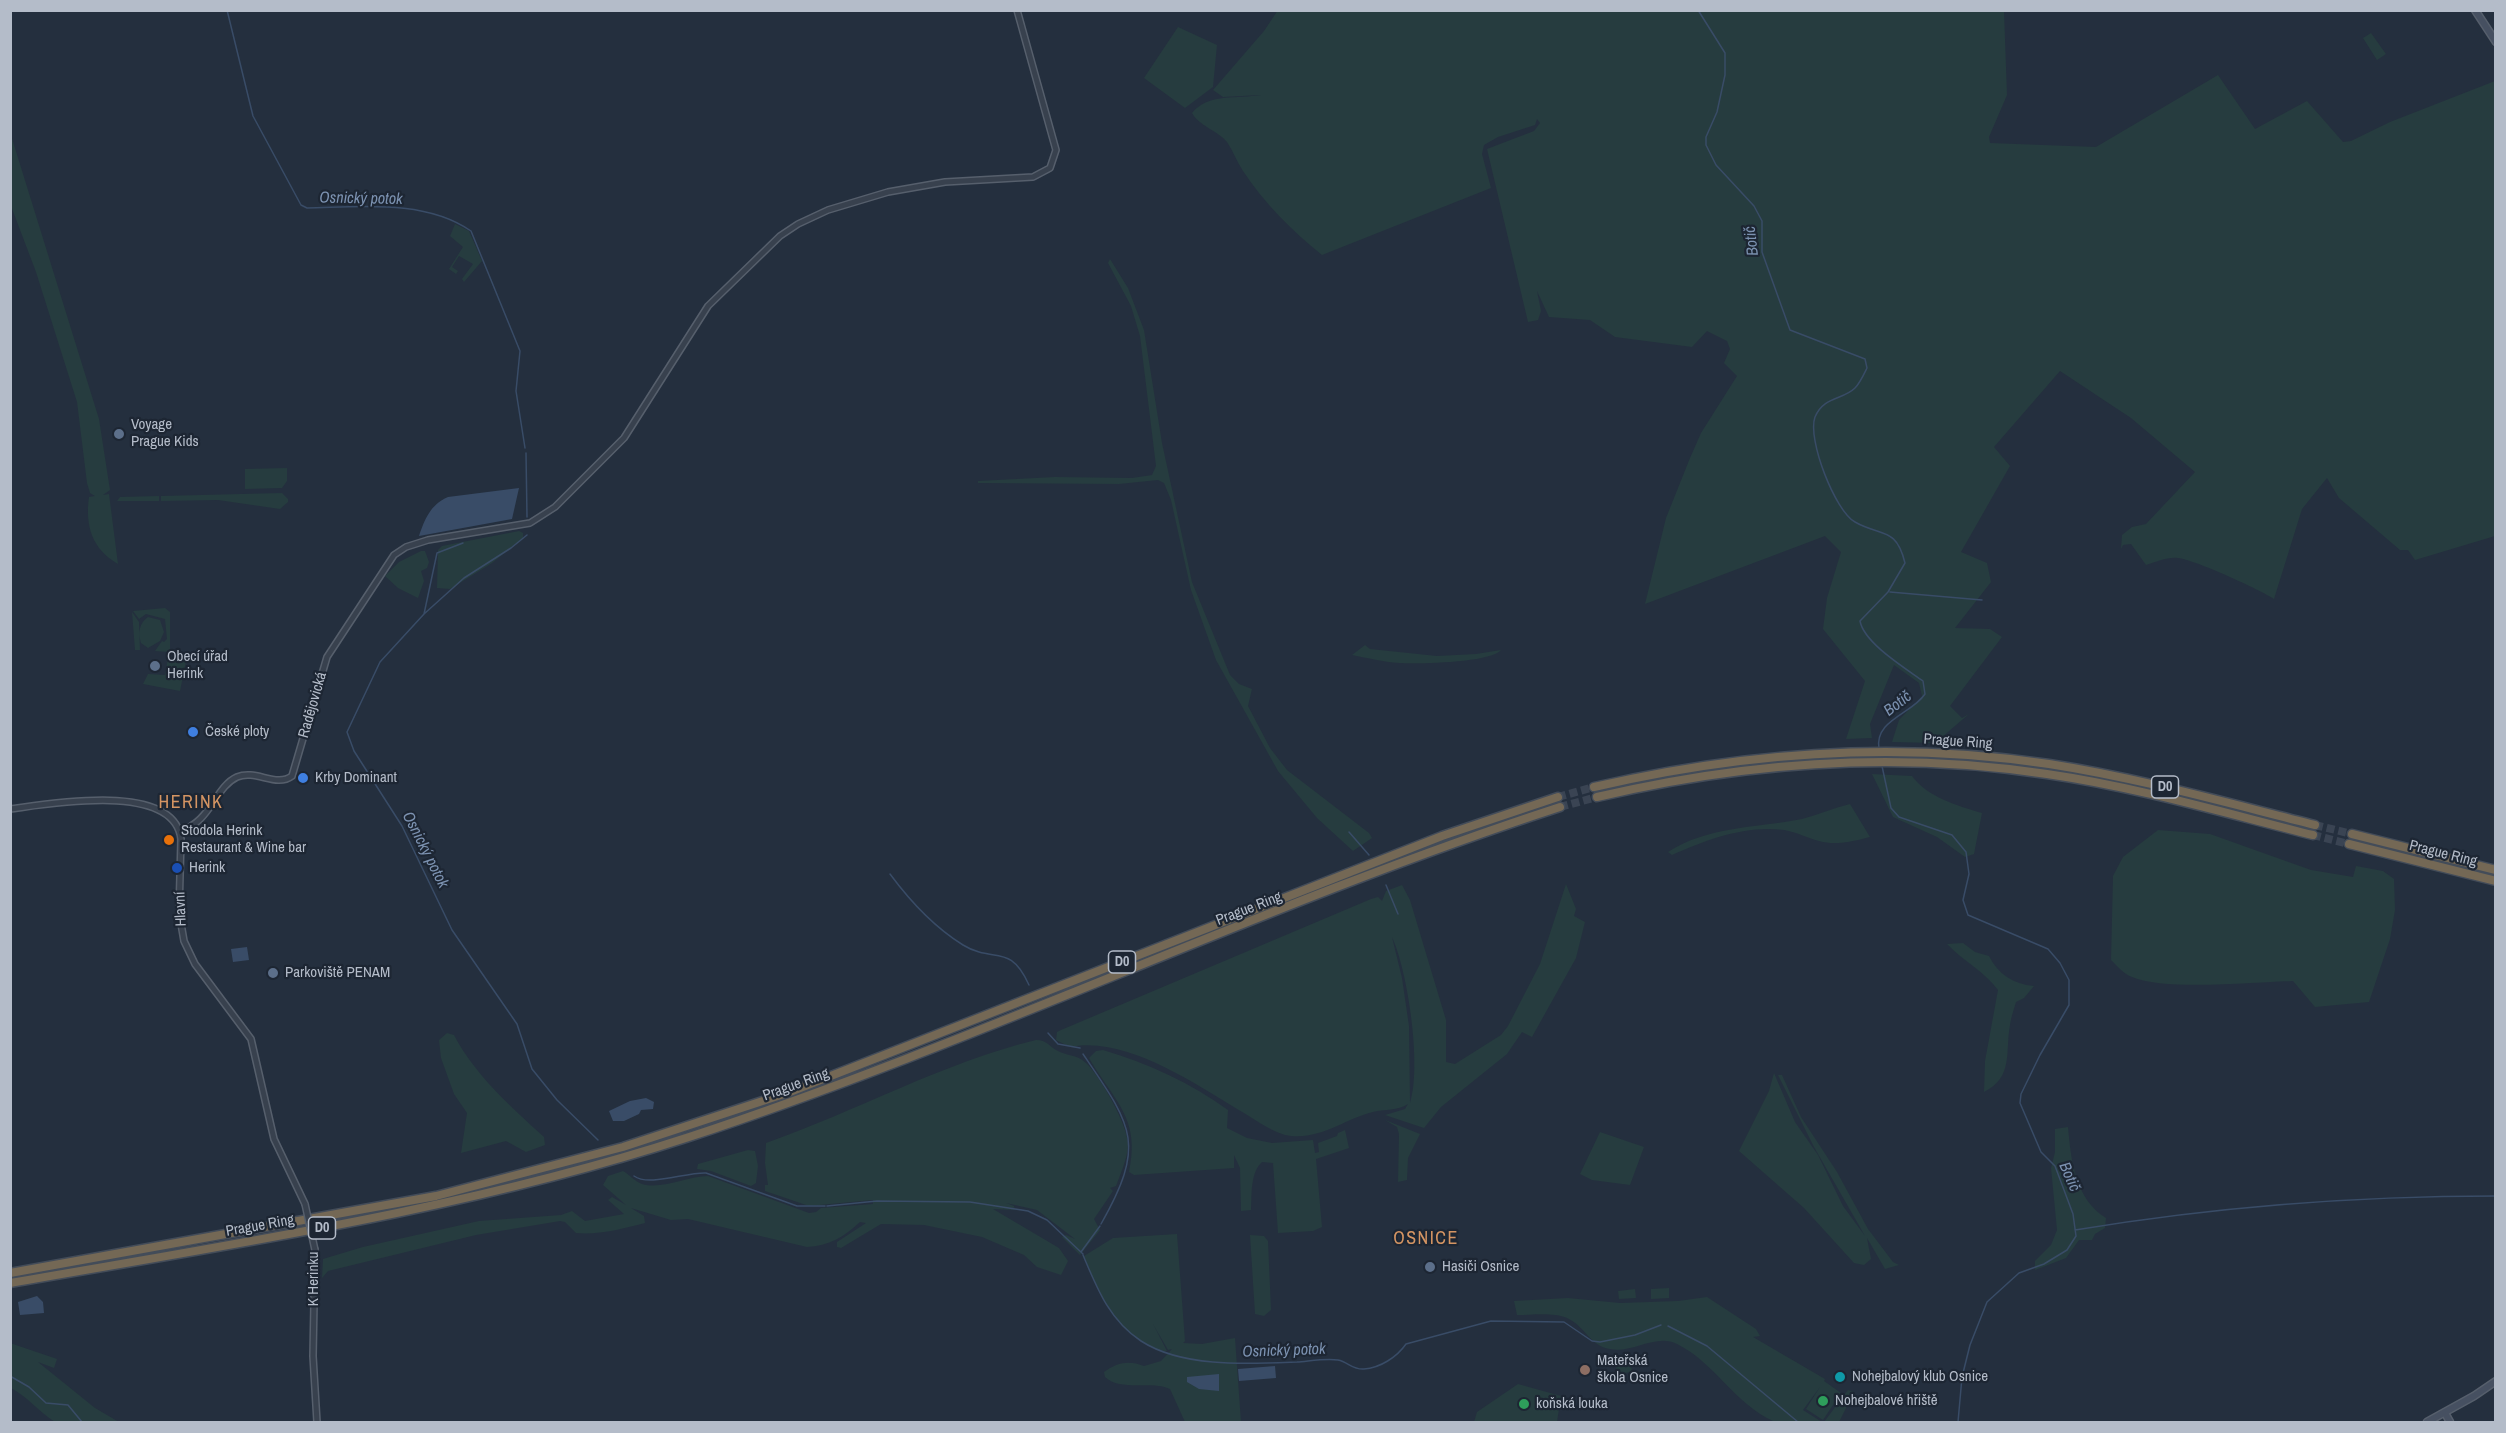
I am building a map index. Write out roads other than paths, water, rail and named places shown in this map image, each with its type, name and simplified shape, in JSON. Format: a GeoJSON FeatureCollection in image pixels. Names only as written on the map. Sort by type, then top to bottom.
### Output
{"type":"FeatureCollection","features":[{"type":"Feature","properties":{"kind":"highway","name":"Prague Ring"},"geometry":{"type":"LineString","coordinates":[[1594,787],[1726,761],[1847,751],[1970,755],[2037,762],[2113,776],[2315,825]]}},
{"type":"Feature","properties":{"kind":"highway","name":"Prague Ring"},"geometry":{"type":"LineString","coordinates":[[1597,797],[1718,773],[1847,762],[1970,765],[2047,774],[2120,787],[2313,835]]}},
{"type":"Feature","properties":{"kind":"highway","name":"Prague Ring"},"geometry":{"type":"LineString","coordinates":[[10,1273],[436,1196],[623,1147],[790,1092],[1442,836],[1558,797]]}},
{"type":"Feature","properties":{"kind":"highway","name":"Prague Ring"},"geometry":{"type":"LineString","coordinates":[[10,1283],[358,1222],[481,1196],[631,1155],[791,1102],[1433,852],[1560,807]]}},
{"type":"Feature","properties":{"kind":"highway","name":"Prague Ring"},"geometry":{"type":"LineString","coordinates":[[2352,834],[2496,870]]}},
{"type":"Feature","properties":{"kind":"highway","name":"Prague Ring"},"geometry":{"type":"LineString","coordinates":[[2349,844],[2496,881]]}},
{"type":"Feature","properties":{"kind":"main road"},"geometry":{"type":"LineString","coordinates":[[2475,10],[2496,42]]}},
{"type":"Feature","properties":{"kind":"main road"},"geometry":{"type":"LineString","coordinates":[[2427,1422],[2496,1381]]}},
{"type":"Feature","properties":{"kind":"main road"},"geometry":{"type":"LineString","coordinates":[[2445,1413],[2450,1422]]}},
{"type":"Feature","properties":{"kind":"street","name":"Radějovická"},"geometry":{"type":"LineString","coordinates":[[180,831],[197,824],[237,777],[252,774],[281,781],[292,776],[327,657],[388,561],[406,547],[428,540],[530,523],[555,507],[624,438],[708,306],[780,236],[798,224],[828,210],[888,192],[945,182],[1033,177],[1050,168],[1056,150],[1017,10]]}},
{"type":"Feature","properties":{"kind":"street"},"geometry":{"type":"LineString","coordinates":[[10,809],[88,798],[164,811],[180,831]]}},
{"type":"Feature","properties":{"kind":"street","name":"Hlavní"},"geometry":{"type":"LineString","coordinates":[[180,831],[179,912],[184,941],[195,964],[244,1026],[250,1039]]}},
{"type":"Feature","properties":{"kind":"street","name":"K Herinku"},"geometry":{"type":"LineString","coordinates":[[250,1039],[274,1139],[305,1204],[315,1250],[313,1362],[317,1422]]}},
{"type":"Feature","properties":{"kind":"water"},"geometry":{"type":"Polygon","coordinates":[[[519,488],[512,519],[419,536],[432,508],[448,497],[519,488]]]}},
{"type":"Feature","properties":{"kind":"water"},"geometry":{"type":"Polygon","coordinates":[[[247,947],[249,960],[233,962],[231,949],[247,947]]]}},
{"type":"Feature","properties":{"kind":"water"},"geometry":{"type":"Polygon","coordinates":[[[646,1098],[654,1102],[653,1109],[641,1110],[639,1114],[624,1121],[613,1121],[609,1111],[630,1101],[646,1098]]]}},
{"type":"Feature","properties":{"kind":"water"},"geometry":{"type":"Polygon","coordinates":[[[37,1296],[43,1302],[44,1313],[20,1315],[18,1302],[37,1296]]]}},
{"type":"Feature","properties":{"kind":"water"},"geometry":{"type":"Polygon","coordinates":[[[1275,1366],[1276,1378],[1239,1381],[1238,1369],[1275,1366]]]}},
{"type":"Feature","properties":{"kind":"water"},"geometry":{"type":"Polygon","coordinates":[[[1219,1374],[1219,1391],[1199,1389],[1187,1382],[1187,1377],[1219,1374]]]}},
{"type":"Feature","properties":{"kind":"waterway","name":"Osnický potok"},"geometry":{"type":"LineString","coordinates":[[227,10],[253,116],[301,205],[307,208],[370,206],[413,209],[453,221],[471,231],[520,351],[516,391],[525,448]]}},
{"type":"Feature","properties":{"kind":"waterway","name":"Botič"},"geometry":{"type":"LineString","coordinates":[[1698,10],[1725,53],[1725,75],[1717,112],[1706,137],[1706,145],[1716,165],[1754,206],[1762,221],[1762,252],[1790,330],[1865,359],[1867,368],[1857,386],[1850,392],[1823,405],[1815,417],[1814,427],[1815,441],[1824,474],[1839,504],[1855,522],[1892,538],[1897,543],[1905,563],[1888,592],[1860,621],[1869,638],[1877,646],[1923,681],[1925,694],[1882,731],[1879,749]]}},
{"type":"Feature","properties":{"kind":"waterway","name":"Osnický potok"},"geometry":{"type":"LineString","coordinates":[[526,453],[527,517]]}},
{"type":"Feature","properties":{"kind":"waterway","name":"Osnický potok"},"geometry":{"type":"LineString","coordinates":[[527,535],[464,578],[424,614],[380,662],[347,732],[354,751],[402,826],[452,930],[517,1024],[532,1069],[557,1100],[598,1140]]}},
{"type":"Feature","properties":{"kind":"waterway"},"geometry":{"type":"LineString","coordinates":[[424,614],[437,553],[463,543]]}},
{"type":"Feature","properties":{"kind":"waterway"},"geometry":{"type":"LineString","coordinates":[[1890,592],[1982,600]]}},
{"type":"Feature","properties":{"kind":"waterway","name":"Botič"},"geometry":{"type":"LineString","coordinates":[[1882,766],[1891,808],[1899,817],[1952,835],[1966,852],[1969,874],[1963,900],[1968,915],[2048,949],[2060,963],[2069,980],[2069,1005],[2040,1055],[2021,1094],[2020,1103],[2041,1152],[2055,1166],[2073,1214],[2076,1236],[2067,1250],[2044,1264],[2019,1273],[1987,1302],[1970,1345],[1962,1377],[1958,1422]]}},
{"type":"Feature","properties":{"kind":"waterway"},"geometry":{"type":"LineString","coordinates":[[1349,832],[1369,855]]}},
{"type":"Feature","properties":{"kind":"waterway"},"geometry":{"type":"LineString","coordinates":[[890,874],[914,904],[942,930],[974,950],[1008,958],[1015,963],[1029,985]]}},
{"type":"Feature","properties":{"kind":"waterway"},"geometry":{"type":"LineString","coordinates":[[1386,885],[1398,914]]}},
{"type":"Feature","properties":{"kind":"waterway"},"geometry":{"type":"LineString","coordinates":[[1048,1033],[1058,1044],[1080,1048]]}},
{"type":"Feature","properties":{"kind":"waterway"},"geometry":{"type":"LineString","coordinates":[[1083,1054],[1113,1100],[1128,1136],[1128,1154],[1124,1173],[1101,1224]]}},
{"type":"Feature","properties":{"kind":"waterway","name":"Osnický potok"},"geometry":{"type":"LineString","coordinates":[[634,1176],[641,1179],[658,1180],[706,1173],[797,1206],[825,1206]]}},
{"type":"Feature","properties":{"kind":"waterway"},"geometry":{"type":"LineString","coordinates":[[2075,1230],[2180,1215],[2285,1204],[2390,1198],[2496,1196]]}},
{"type":"Feature","properties":{"kind":"waterway","name":"Osnický potok"},"geometry":{"type":"LineString","coordinates":[[827,1206],[877,1201],[970,1202],[1028,1211],[1047,1220],[1083,1254]]}},
{"type":"Feature","properties":{"kind":"waterway"},"geometry":{"type":"LineString","coordinates":[[1081,1252],[1100,1226]]}},
{"type":"Feature","properties":{"kind":"waterway","name":"Osnický potok"},"geometry":{"type":"LineString","coordinates":[[1083,1255],[1105,1302],[1130,1333],[1158,1350],[1196,1360],[1258,1363],[1333,1359],[1364,1369],[1388,1361],[1406,1344],[1491,1321],[1564,1322],[1592,1341],[1600,1342],[1635,1335],[1661,1325]]}},
{"type":"Feature","properties":{"kind":"waterway","name":"Osnický potok"},"geometry":{"type":"LineString","coordinates":[[1668,1326],[1707,1346],[1798,1422]]}},
{"type":"Feature","properties":{"kind":"waterway"},"geometry":{"type":"LineString","coordinates":[[10,1376],[29,1387],[46,1403],[68,1405],[82,1422]]}},
{"type":"Feature","properties":{"kind":"tunnel"},"geometry":{"type":"LineString","coordinates":[[1558,797],[1594,787]]}},
{"type":"Feature","properties":{"kind":"tunnel"},"geometry":{"type":"LineString","coordinates":[[1560,807],[1597,797]]}},
{"type":"Feature","properties":{"kind":"tunnel"},"geometry":{"type":"LineString","coordinates":[[2315,825],[2352,834]]}},
{"type":"Feature","properties":{"kind":"tunnel"},"geometry":{"type":"LineString","coordinates":[[2313,835],[2349,844]]}},
{"type":"Feature","properties":{"kind":"place","name":"Voyage Prague Kids"},"geometry":{"type":"Point","coordinates":[119,434]}},
{"type":"Feature","properties":{"kind":"place","name":"Obecí úřad Herink"},"geometry":{"type":"Point","coordinates":[155,666]}},
{"type":"Feature","properties":{"kind":"place","name":"České ploty"},"geometry":{"type":"Point","coordinates":[193,732]}},
{"type":"Feature","properties":{"kind":"place","name":"Krby Dominant"},"geometry":{"type":"Point","coordinates":[303,778]}},
{"type":"Feature","properties":{"kind":"place","name":"Stodola Herink Restaurant & Wine bar"},"geometry":{"type":"Point","coordinates":[169,840]}},
{"type":"Feature","properties":{"kind":"place","name":"Herink"},"geometry":{"type":"Point","coordinates":[177,868]}},
{"type":"Feature","properties":{"kind":"place","name":"Parkoviště PENAM"},"geometry":{"type":"Point","coordinates":[273,973]}},
{"type":"Feature","properties":{"kind":"place","name":"Hasiči Osnice"},"geometry":{"type":"Point","coordinates":[1430,1267]}},
{"type":"Feature","properties":{"kind":"place","name":"Mateřská škola Osnice"},"geometry":{"type":"Point","coordinates":[1585,1370]}},
{"type":"Feature","properties":{"kind":"place","name":"Nohejbalový klub Osnice"},"geometry":{"type":"Point","coordinates":[1840,1377]}},
{"type":"Feature","properties":{"kind":"place","name":"Nohejbalové hřiště"},"geometry":{"type":"Point","coordinates":[1823,1401]}},
{"type":"Feature","properties":{"kind":"place","name":"koňská louka"},"geometry":{"type":"Point","coordinates":[1524,1404]}},
{"type":"Feature","properties":{"kind":"district","name":"HERINK"},"geometry":{"type":"Point","coordinates":[191,803]}},
{"type":"Feature","properties":{"kind":"district","name":"OSNICE"},"geometry":{"type":"Point","coordinates":[1426,1239]}}]}
